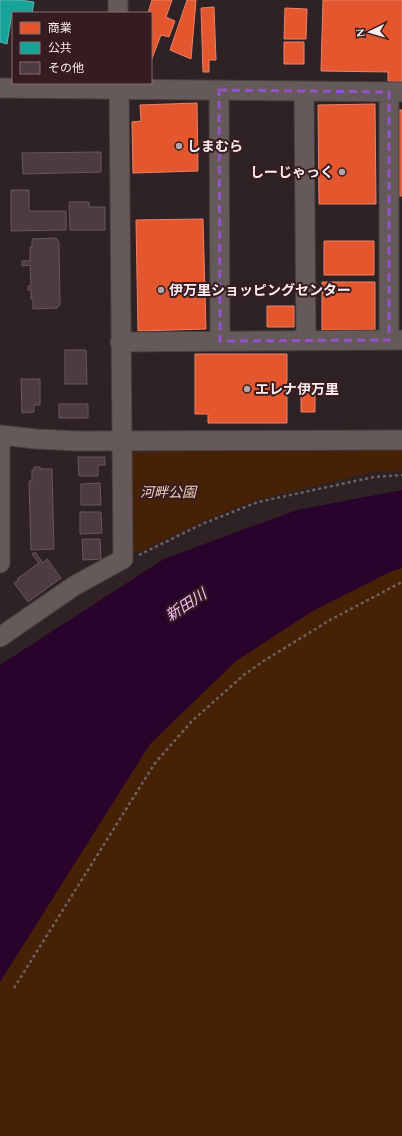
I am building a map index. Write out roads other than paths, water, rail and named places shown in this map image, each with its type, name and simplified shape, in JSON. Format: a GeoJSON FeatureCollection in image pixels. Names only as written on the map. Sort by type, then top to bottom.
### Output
{"type":"FeatureCollection","features":[{"type":"Feature","properties":{"kind":"street"},"geometry":{"type":"LineString","coordinates":[[118,0],[118,12]]}},
{"type":"Feature","properties":{"kind":"street"},"geometry":{"type":"LineString","coordinates":[[2,630],[74,586],[123,559],[119,86]]}},
{"type":"Feature","properties":{"kind":"street"},"geometry":{"type":"LineString","coordinates":[[0,88],[119,86],[219,90],[395,92],[396,340],[120,342]]}},
{"type":"Feature","properties":{"kind":"street"},"geometry":{"type":"LineString","coordinates":[[219,90],[220,341]]}},
{"type":"Feature","properties":{"kind":"street"},"geometry":{"type":"LineString","coordinates":[[304,91],[306,341]]}},
{"type":"Feature","properties":{"kind":"street"},"geometry":{"type":"LineString","coordinates":[[0,435],[77,441],[402,440]]}},
{"type":"Feature","properties":{"kind":"street"},"geometry":{"type":"LineString","coordinates":[[0,442],[0,563]]}},
{"type":"Feature","properties":{"kind":"water","name":"新田川"},"geometry":{"type":"Polygon","coordinates":[[[402,490],[402,568],[392,571],[311,612],[236,661],[150,744],[0,982],[0,665],[164,559],[297,510],[402,490]]]}},
{"type":"Feature","properties":{"kind":"place","name":"しまむら"},"geometry":{"type":"Point","coordinates":[179,146]}},
{"type":"Feature","properties":{"kind":"place","name":"しーじゃっく"},"geometry":{"type":"Point","coordinates":[342,172]}},
{"type":"Feature","properties":{"kind":"place","name":"伊万里ショッピングセンター"},"geometry":{"type":"Point","coordinates":[161,290]}},
{"type":"Feature","properties":{"kind":"place","name":"エレナ伊万里"},"geometry":{"type":"Point","coordinates":[247,389]}},
{"type":"Feature","properties":{"kind":"park label","name":"河畔公園"},"geometry":{"type":"Point","coordinates":[168,492]}}]}
